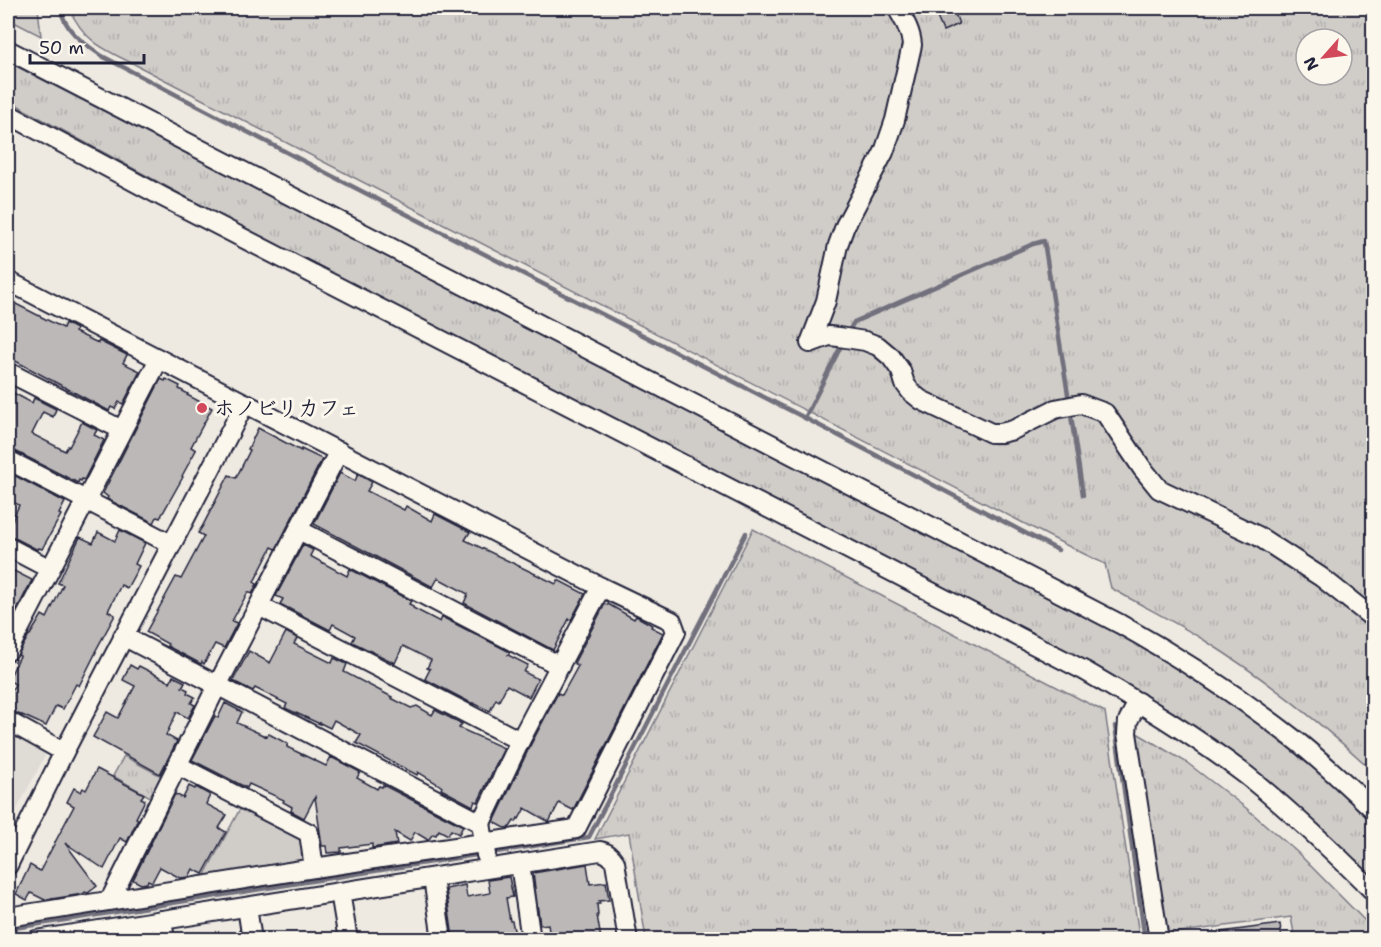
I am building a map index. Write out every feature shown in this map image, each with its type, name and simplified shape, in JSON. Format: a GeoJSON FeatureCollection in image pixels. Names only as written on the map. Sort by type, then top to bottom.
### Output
{"type":"FeatureCollection","features":[{"type":"Feature","properties":{"kind":"street"},"geometry":{"type":"LineString","coordinates":[[897,8],[908,27],[912,45],[895,120],[884,152],[845,226],[838,245],[826,301],[810,343],[829,336],[865,341],[879,346],[901,371],[905,384],[911,392],[921,400],[991,433],[1013,430],[1055,409],[1081,405],[1105,413],[1142,468],[1160,489],[1258,536],[1321,577],[1374,619]]}},
{"type":"Feature","properties":{"kind":"street"},"geometry":{"type":"LineString","coordinates":[[8,50],[1162,647],[1295,740],[1374,810]]}},
{"type":"Feature","properties":{"kind":"street"},"geometry":{"type":"LineString","coordinates":[[8,114],[163,197],[1076,667],[1138,702],[1246,775],[1328,847],[1374,892]]}},
{"type":"Feature","properties":{"kind":"street"},"geometry":{"type":"LineString","coordinates":[[8,280],[601,587],[672,621],[676,632],[576,829],[486,855],[433,878],[162,920],[80,936],[36,939]]}},
{"type":"Feature","properties":{"kind":"street"},"geometry":{"type":"LineString","coordinates":[[10,641],[50,569],[159,358]]}},
{"type":"Feature","properties":{"kind":"street"},"geometry":{"type":"LineString","coordinates":[[8,372],[122,430]]}},
{"type":"Feature","properties":{"kind":"street"},"geometry":{"type":"LineString","coordinates":[[8,865],[123,636],[245,403]]}},
{"type":"Feature","properties":{"kind":"street"},"geometry":{"type":"LineString","coordinates":[[110,900],[217,686],[339,451]]}},
{"type":"Feature","properties":{"kind":"street"},"geometry":{"type":"LineString","coordinates":[[8,460],[171,544]]}},
{"type":"Feature","properties":{"kind":"street"},"geometry":{"type":"LineString","coordinates":[[299,530],[560,666]]}},
{"type":"Feature","properties":{"kind":"street"},"geometry":{"type":"LineString","coordinates":[[8,547],[50,569]]}},
{"type":"Feature","properties":{"kind":"street"},"geometry":{"type":"LineString","coordinates":[[486,855],[481,823],[520,741],[601,587]]}},
{"type":"Feature","properties":{"kind":"street"},"geometry":{"type":"LineString","coordinates":[[259,606],[520,741]]}},
{"type":"Feature","properties":{"kind":"street"},"geometry":{"type":"LineString","coordinates":[[123,636],[481,823]]}},
{"type":"Feature","properties":{"kind":"street"},"geometry":{"type":"LineString","coordinates":[[1138,702],[1128,720],[1127,733],[1159,939]]}},
{"type":"Feature","properties":{"kind":"street"},"geometry":{"type":"LineString","coordinates":[[8,721],[64,752]]}},
{"type":"Feature","properties":{"kind":"street"},"geometry":{"type":"LineString","coordinates":[[179,766],[309,833],[314,868]]}},
{"type":"Feature","properties":{"kind":"street"},"geometry":{"type":"LineString","coordinates":[[8,916],[314,868],[486,855],[520,864],[600,851],[611,856],[615,862],[628,939]]}},
{"type":"Feature","properties":{"kind":"street"},"geometry":{"type":"LineString","coordinates":[[520,864],[531,939]]}},
{"type":"Feature","properties":{"kind":"street"},"geometry":{"type":"LineString","coordinates":[[433,878],[442,939]]}},
{"type":"Feature","properties":{"kind":"street"},"geometry":{"type":"LineString","coordinates":[[340,892],[348,939]]}},
{"type":"Feature","properties":{"kind":"street"},"geometry":{"type":"LineString","coordinates":[[247,907],[252,939]]}},
{"type":"Feature","properties":{"kind":"street"},"geometry":{"type":"LineString","coordinates":[[162,920],[165,939]]}},
{"type":"Feature","properties":{"kind":"shaded area"},"geometry":{"type":"Polygon","coordinates":[[[8,731],[47,752],[8,826],[8,731]]]}},
{"type":"Feature","properties":{"kind":"green space"},"geometry":{"type":"Polygon","coordinates":[[[8,8],[38,8],[41,36],[8,19],[8,8]]]}},
{"type":"Feature","properties":{"kind":"green space"},"geometry":{"type":"Polygon","coordinates":[[[69,8],[1373,8],[1373,771],[1314,719],[1251,671],[1195,635],[1111,588],[1105,564],[115,55],[97,44],[81,29],[69,8]]]}},
{"type":"Feature","properties":{"kind":"green space"},"geometry":{"type":"Polygon","coordinates":[[[8,62],[1130,639],[1204,685],[1266,728],[1323,776],[1373,823],[1373,880],[1329,835],[1280,791],[1230,752],[1116,679],[879,554],[247,230],[25,110],[8,99],[8,62]]]}},
{"type":"Feature","properties":{"kind":"green space"},"geometry":{"type":"Polygon","coordinates":[[[753,529],[1105,712],[1139,935],[1112,940],[646,939],[629,833],[595,839],[753,529]]]}},
{"type":"Feature","properties":{"kind":"green space"},"geometry":{"type":"Polygon","coordinates":[[[1132,730],[1186,762],[1246,808],[1297,852],[1369,925],[1373,930],[1373,939],[1295,939],[1291,917],[1166,934],[1132,730]]]}},
{"type":"Feature","properties":{"kind":"green space"},"geometry":{"type":"Polygon","coordinates":[[[124,756],[163,777],[152,798],[113,776],[124,756]]]}},
{"type":"Feature","properties":{"kind":"green space"},"geometry":{"type":"Polygon","coordinates":[[[241,807],[303,838],[307,856],[302,862],[203,878],[241,807]]]}},
{"type":"Feature","properties":{"kind":"building"},"geometry":{"type":"Polygon","coordinates":[[[933,8],[953,8],[959,24],[943,31],[933,8]]]}},
{"type":"Feature","properties":{"kind":"building"},"geometry":{"type":"Polygon","coordinates":[[[8,300],[63,328],[65,323],[76,329],[75,332],[127,355],[123,363],[140,371],[123,404],[119,402],[115,409],[111,407],[109,411],[8,357],[8,300]]]}},
{"type":"Feature","properties":{"kind":"building"},"geometry":{"type":"Polygon","coordinates":[[[161,379],[180,386],[179,389],[187,395],[212,408],[191,447],[196,450],[183,477],[160,518],[157,517],[154,523],[107,499],[108,497],[103,493],[161,379]]]}},
{"type":"Feature","properties":{"kind":"building"},"geometry":{"type":"Polygon","coordinates":[[[8,390],[32,403],[34,398],[56,409],[53,417],[43,412],[32,434],[65,451],[82,422],[97,430],[94,435],[104,440],[84,480],[79,480],[78,483],[8,449],[8,390]]]}},
{"type":"Feature","properties":{"kind":"building"},"geometry":{"type":"Polygon","coordinates":[[[258,428],[301,451],[301,449],[322,459],[276,549],[272,547],[254,582],[257,584],[252,594],[248,592],[232,621],[237,623],[224,648],[215,644],[204,664],[202,662],[201,664],[146,632],[176,577],[181,579],[204,536],[198,533],[229,475],[236,478],[258,428]]]}},
{"type":"Feature","properties":{"kind":"building"},"geometry":{"type":"Polygon","coordinates":[[[8,472],[65,502],[59,514],[61,515],[42,549],[38,550],[8,536],[8,530],[19,505],[8,499],[8,472]]]}},
{"type":"Feature","properties":{"kind":"building"},"geometry":{"type":"Polygon","coordinates":[[[340,473],[355,481],[358,474],[372,482],[367,491],[404,510],[406,506],[432,521],[435,514],[470,532],[465,540],[556,584],[558,580],[585,594],[553,650],[464,603],[468,594],[438,578],[433,587],[314,524],[340,473]]]}},
{"type":"Feature","properties":{"kind":"building"},"geometry":{"type":"Polygon","coordinates":[[[120,530],[145,543],[135,564],[139,566],[127,588],[121,585],[108,611],[115,615],[79,686],[76,684],[63,709],[56,706],[46,726],[8,710],[8,699],[15,684],[8,680],[20,656],[18,655],[42,615],[47,618],[63,585],[58,583],[80,537],[93,543],[98,532],[115,541],[120,530]]]}},
{"type":"Feature","properties":{"kind":"building"},"geometry":{"type":"Polygon","coordinates":[[[303,545],[313,550],[310,556],[347,576],[350,569],[411,601],[409,604],[413,608],[440,622],[442,617],[510,652],[508,655],[528,665],[524,672],[538,679],[529,697],[507,685],[499,701],[496,699],[490,711],[425,679],[431,660],[403,646],[395,663],[352,642],[355,636],[333,624],[330,630],[280,604],[283,599],[276,596],[303,545]]]}},
{"type":"Feature","properties":{"kind":"building"},"geometry":{"type":"Polygon","coordinates":[[[8,568],[32,580],[8,627],[8,568]]]}},
{"type":"Feature","properties":{"kind":"building"},"geometry":{"type":"Polygon","coordinates":[[[605,604],[634,619],[636,616],[663,633],[573,810],[559,803],[549,822],[525,808],[516,822],[514,821],[510,827],[505,828],[494,822],[558,693],[562,695],[578,666],[574,663],[605,604]]]}},
{"type":"Feature","properties":{"kind":"building"},"geometry":{"type":"Polygon","coordinates":[[[286,632],[297,638],[294,644],[332,663],[334,658],[347,664],[344,672],[391,698],[411,708],[417,706],[432,715],[435,710],[462,724],[459,728],[504,748],[478,802],[475,801],[473,806],[441,789],[442,787],[438,784],[418,772],[417,775],[356,743],[361,735],[334,720],[330,728],[285,708],[287,704],[255,688],[253,691],[233,681],[249,651],[270,663],[286,632]]]}},
{"type":"Feature","properties":{"kind":"building"},"geometry":{"type":"Polygon","coordinates":[[[130,665],[137,669],[139,666],[170,682],[173,676],[185,682],[182,687],[195,697],[191,703],[195,705],[188,718],[177,712],[166,735],[177,741],[160,774],[93,737],[107,712],[118,718],[135,686],[123,680],[130,665]]]}},
{"type":"Feature","properties":{"kind":"building"},"geometry":{"type":"Polygon","coordinates":[[[225,703],[242,712],[237,723],[265,736],[269,734],[288,744],[287,747],[326,766],[331,757],[360,772],[357,778],[377,789],[383,785],[463,826],[459,834],[451,830],[448,835],[439,830],[428,840],[415,832],[410,841],[395,832],[397,844],[372,848],[372,844],[341,848],[341,852],[327,853],[326,846],[322,846],[315,797],[304,818],[291,811],[292,807],[283,802],[284,800],[249,784],[247,788],[192,760],[215,716],[218,718],[225,703]]]}},
{"type":"Feature","properties":{"kind":"building"},"geometry":{"type":"Polygon","coordinates":[[[97,769],[144,794],[141,798],[145,800],[127,842],[120,838],[104,869],[65,843],[97,886],[88,893],[45,900],[31,893],[27,900],[16,894],[30,865],[40,871],[74,806],[67,802],[74,788],[81,792],[83,788],[86,790],[97,769]]]}},
{"type":"Feature","properties":{"kind":"building"},"geometry":{"type":"Polygon","coordinates":[[[189,786],[195,789],[196,787],[210,795],[206,804],[227,815],[219,828],[226,832],[203,874],[193,869],[189,877],[180,878],[160,867],[152,882],[148,880],[147,883],[141,884],[133,880],[175,794],[183,798],[189,786]]]}},
{"type":"Feature","properties":{"kind":"building"},"geometry":{"type":"Polygon","coordinates":[[[587,864],[590,884],[606,882],[609,900],[599,901],[600,904],[597,904],[601,939],[582,939],[582,937],[550,939],[548,924],[540,925],[533,873],[587,864]]]}},
{"type":"Feature","properties":{"kind":"building"},"geometry":{"type":"Polygon","coordinates":[[[509,877],[513,897],[506,898],[516,939],[479,939],[478,934],[453,938],[446,889],[465,885],[467,897],[490,893],[488,880],[509,877]]]}},
{"type":"Feature","properties":{"kind":"building"},"geometry":{"type":"Polygon","coordinates":[[[1280,924],[1282,939],[1221,939],[1221,932],[1280,924]]]}},
{"type":"Feature","properties":{"kind":"waterway"},"geometry":{"type":"LineString","coordinates":[[60,8],[71,30],[102,56],[1058,550]]}},
{"type":"Feature","properties":{"kind":"waterway"},"geometry":{"type":"LineString","coordinates":[[850,329],[854,322],[1044,241],[1069,401]]}},
{"type":"Feature","properties":{"kind":"waterway"},"geometry":{"type":"LineString","coordinates":[[805,418],[841,346]]}},
{"type":"Feature","properties":{"kind":"waterway"},"geometry":{"type":"LineString","coordinates":[[1070,409],[1083,495]]}},
{"type":"Feature","properties":{"kind":"waterway"},"geometry":{"type":"LineString","coordinates":[[490,853],[589,837],[746,533]]}},
{"type":"Feature","properties":{"kind":"waterway"},"geometry":{"type":"LineString","coordinates":[[1115,726],[1145,940]]}},
{"type":"Feature","properties":{"kind":"waterway"},"geometry":{"type":"LineString","coordinates":[[8,929],[482,854]]}},
{"type":"Feature","properties":{"kind":"place","name":"ホノビリカフェ"},"geometry":{"type":"Point","coordinates":[202,408]}}]}
